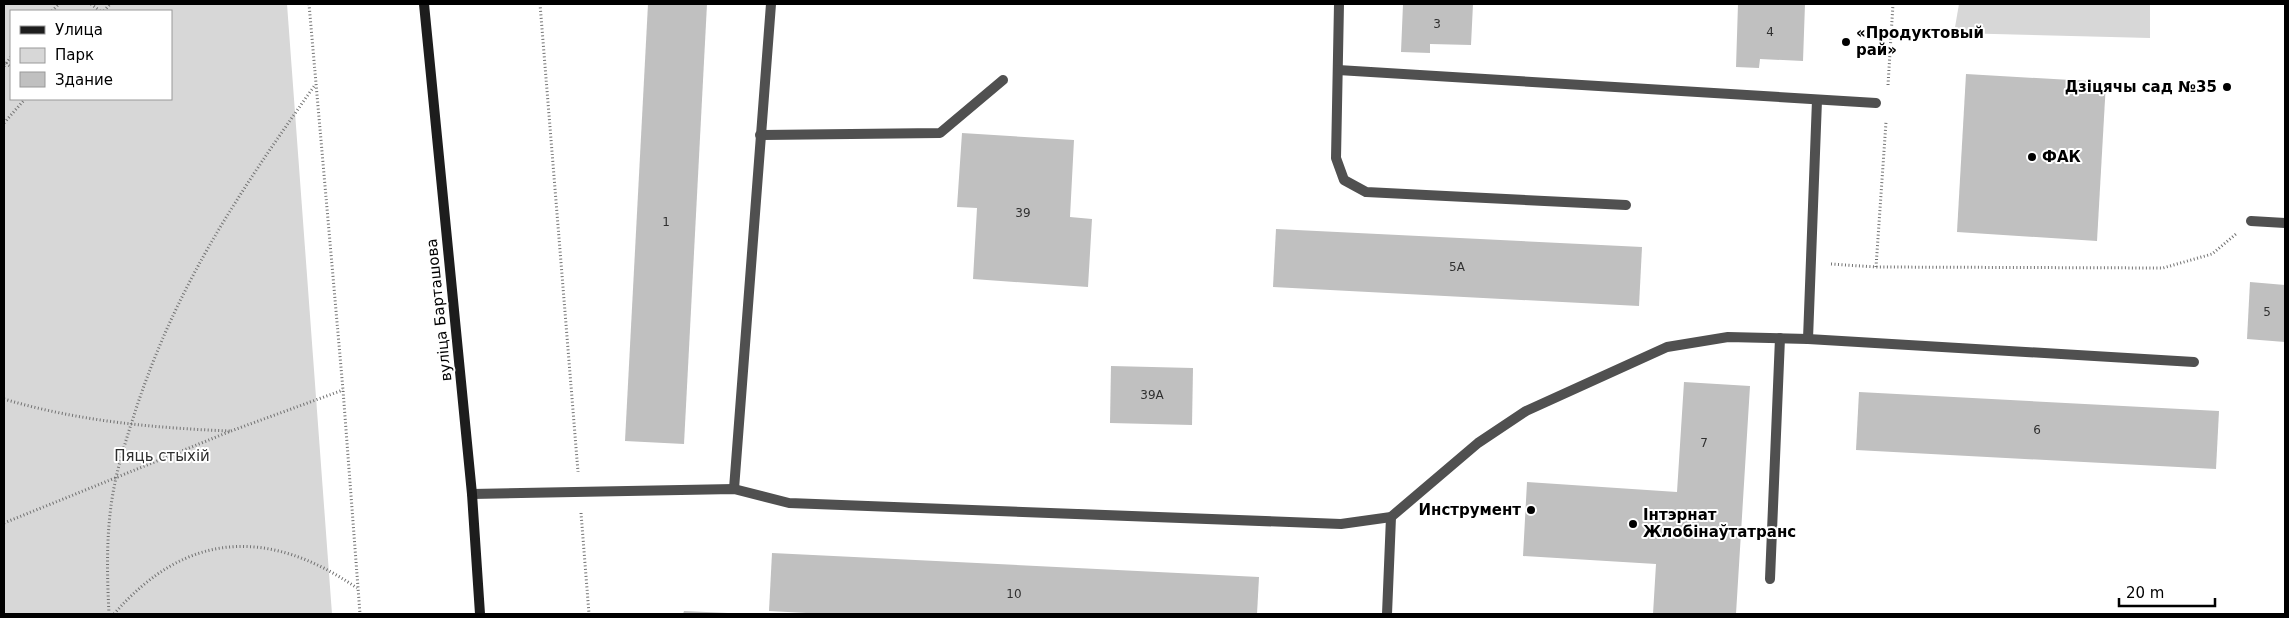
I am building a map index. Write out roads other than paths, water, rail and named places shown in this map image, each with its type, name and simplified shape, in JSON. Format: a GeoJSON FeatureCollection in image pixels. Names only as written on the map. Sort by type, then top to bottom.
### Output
{"type":"FeatureCollection","features":[{"type":"Feature","properties":{"kind":"main road","name":"вуліца Барташова"},"geometry":{"type":"LineString","coordinates":[[424,4],[472,494],[480,614]]}},
{"type":"Feature","properties":{"kind":"lane"},"geometry":{"type":"LineString","coordinates":[[734,489],[771,4]]}},
{"type":"Feature","properties":{"kind":"lane"},"geometry":{"type":"LineString","coordinates":[[1340,4],[1336,158],[1344,180],[1366,192],[1626,205]]}},
{"type":"Feature","properties":{"kind":"lane"},"geometry":{"type":"LineString","coordinates":[[1338,70],[1876,103]]}},
{"type":"Feature","properties":{"kind":"lane"},"geometry":{"type":"LineString","coordinates":[[760,135],[940,133],[1003,80]]}},
{"type":"Feature","properties":{"kind":"lane"},"geometry":{"type":"LineString","coordinates":[[1808,338],[1817,100]]}},
{"type":"Feature","properties":{"kind":"lane"},"geometry":{"type":"LineString","coordinates":[[2251,221],[2285,223]]}},
{"type":"Feature","properties":{"kind":"lane"},"geometry":{"type":"LineString","coordinates":[[472,494],[734,489],[789,503],[1341,524],[1391,517],[1478,443],[1526,411],[1667,347],[1728,337],[1808,338],[2194,362]]}},
{"type":"Feature","properties":{"kind":"lane"},"geometry":{"type":"LineString","coordinates":[[1770,579],[1780,338]]}},
{"type":"Feature","properties":{"kind":"lane"},"geometry":{"type":"LineString","coordinates":[[1387,614],[1391,517]]}},
{"type":"Feature","properties":{"kind":"place","name":"«Продуктовый рай»"},"geometry":{"type":"Point","coordinates":[1846,42]}},
{"type":"Feature","properties":{"kind":"place","name":"Дзіцячы сад №35"},"geometry":{"type":"Point","coordinates":[2227,87]}},
{"type":"Feature","properties":{"kind":"place","name":"ФАК"},"geometry":{"type":"Point","coordinates":[2032,157]}},
{"type":"Feature","properties":{"kind":"place","name":"Инструмент"},"geometry":{"type":"Point","coordinates":[1531,510]}},
{"type":"Feature","properties":{"kind":"place","name":"Інтэрнат Жлобінаўтатранс"},"geometry":{"type":"Point","coordinates":[1633,524]}},
{"type":"Feature","properties":{"kind":"park label","name":"Пяць стыхій"},"geometry":{"type":"Point","coordinates":[162,456]}}]}
